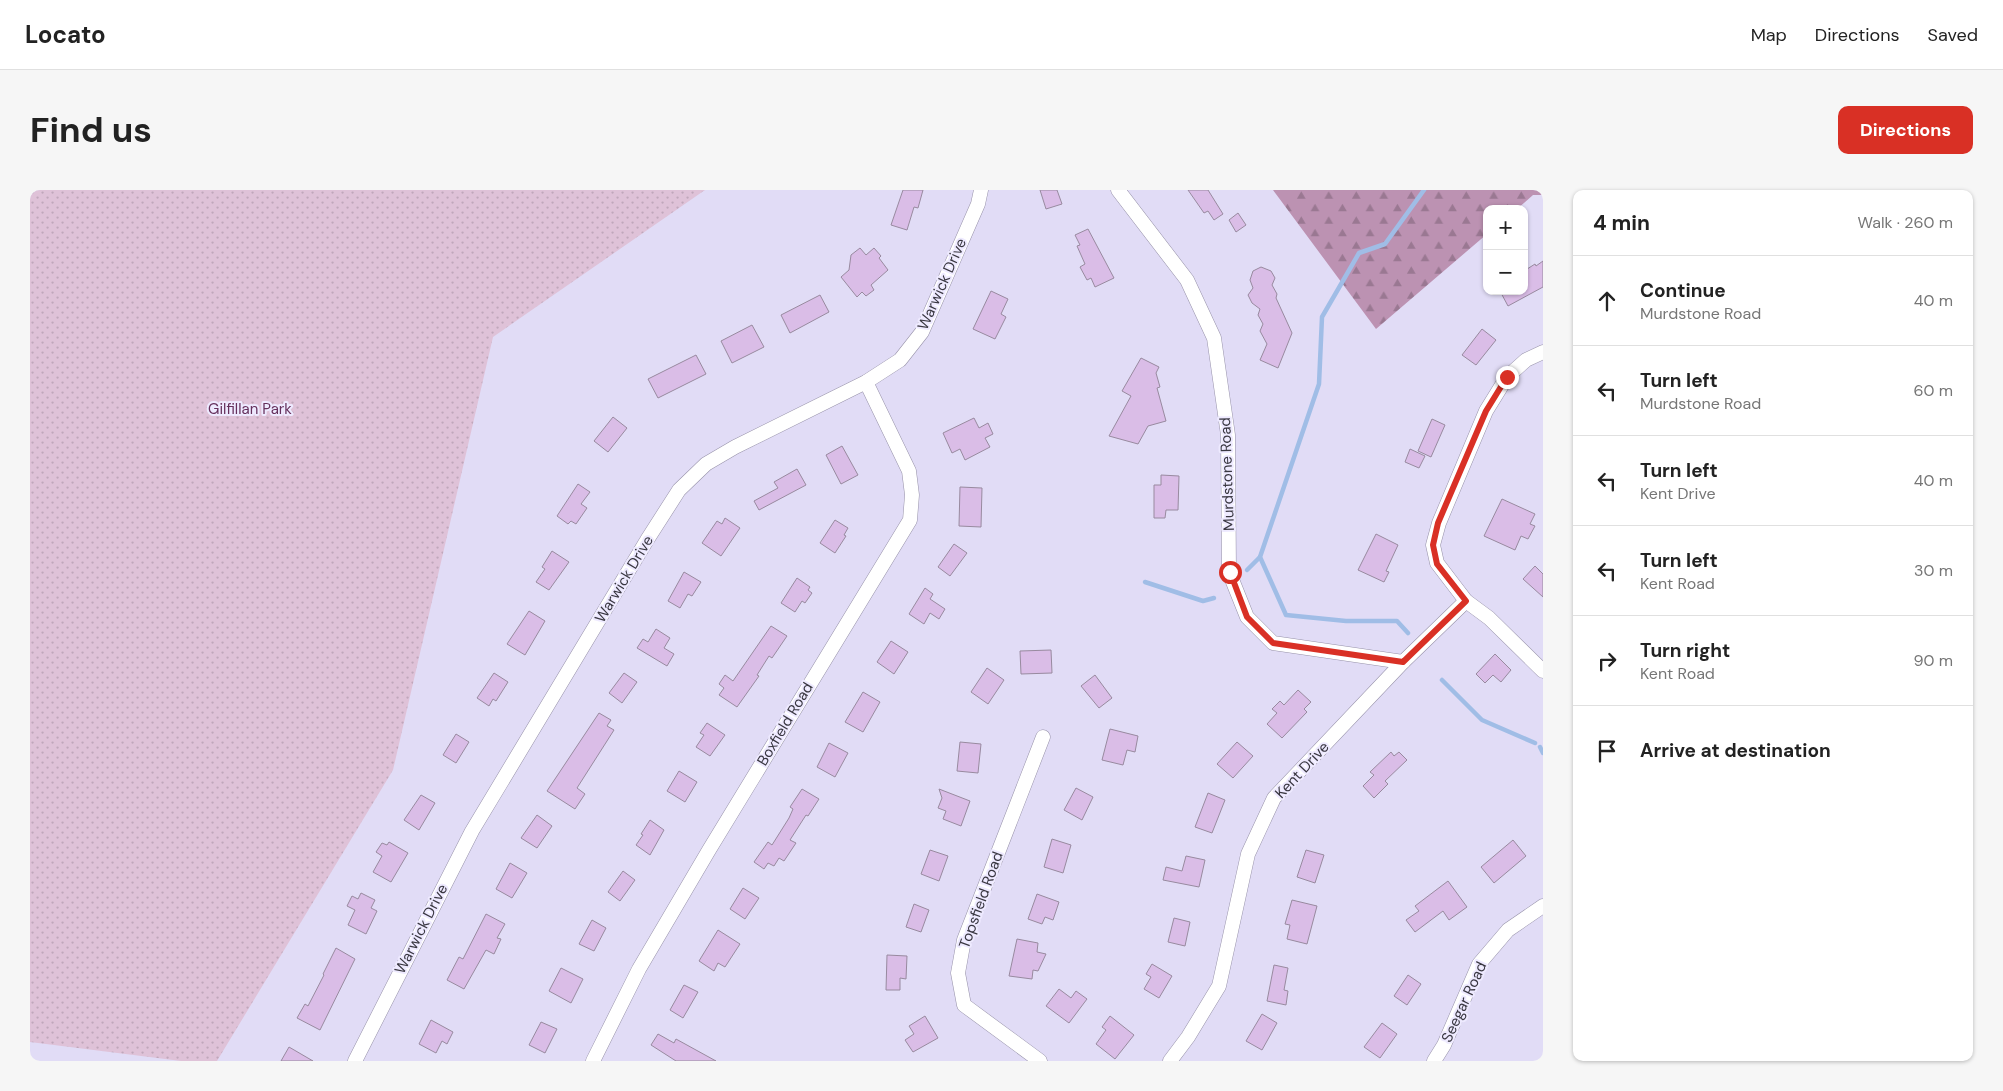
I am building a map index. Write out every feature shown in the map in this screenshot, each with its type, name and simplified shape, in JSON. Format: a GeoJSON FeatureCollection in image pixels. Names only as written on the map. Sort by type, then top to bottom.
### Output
{"type":"FeatureCollection","features":[{"type":"Feature","properties":{"kind":"street","name":"Warwick Drive"},"geometry":{"type":"LineString","coordinates":[[355,1061],[472,831],[679,490],[706,464],[735,447],[866,382],[900,360],[922,332],[978,204],[981,190]]}},
{"type":"Feature","properties":{"kind":"street","name":"Murdstone Road"},"geometry":{"type":"LineString","coordinates":[[1118,190],[1187,280],[1214,338],[1228,435],[1230,572],[1247,617],[1273,643],[1403,662]]}},
{"type":"Feature","properties":{"kind":"street"},"geometry":{"type":"LineString","coordinates":[[1543,352],[1526,360],[1507,377],[1486,411],[1438,523],[1433,545],[1437,564],[1466,601],[1490,618],[1543,671]]}},
{"type":"Feature","properties":{"kind":"street","name":"Boxfield Road"},"geometry":{"type":"LineString","coordinates":[[593,1061],[639,968],[910,520],[912,495],[909,471],[866,382]]}},
{"type":"Feature","properties":{"kind":"street","name":"Kent Drive"},"geometry":{"type":"LineString","coordinates":[[1170,1061],[1188,1038],[1219,986],[1248,854],[1274,798],[1403,662],[1466,601]]}},
{"type":"Feature","properties":{"kind":"street","name":"Topsfield Road"},"geometry":{"type":"LineString","coordinates":[[1040,1061],[964,1006],[958,973],[964,940],[1043,737]]}},
{"type":"Feature","properties":{"kind":"street","name":"Seegar Road"},"geometry":{"type":"LineString","coordinates":[[1434,1061],[1444,1045],[1479,964],[1508,930],[1543,906]]}},
{"type":"Feature","properties":{"kind":"green space","name":"Gilfillan Park"},"geometry":{"type":"Polygon","coordinates":[[[30,190],[705,190],[493,337],[393,770],[217,1061],[181,1061],[30,1042],[30,190]]]}},
{"type":"Feature","properties":{"kind":"green space"},"geometry":{"type":"Polygon","coordinates":[[[1273,190],[1543,190],[1543,195],[1533,195],[1522,205],[1483,205],[1483,237],[1376,329],[1273,190]]]}},
{"type":"Feature","properties":{"kind":"building"},"geometry":{"type":"Polygon","coordinates":[[[903,190],[923,190],[918,208],[914,207],[907,230],[891,225],[903,190]]]}},
{"type":"Feature","properties":{"kind":"building"},"geometry":{"type":"Polygon","coordinates":[[[1040,190],[1057,190],[1062,204],[1046,209],[1040,190]]]}},
{"type":"Feature","properties":{"kind":"building"},"geometry":{"type":"Polygon","coordinates":[[[1188,190],[1208,190],[1223,214],[1214,220],[1208,211],[1204,213],[1188,190]]]}},
{"type":"Feature","properties":{"kind":"building"},"geometry":{"type":"Polygon","coordinates":[[[1238,213],[1246,225],[1236,232],[1229,220],[1238,213]]]}},
{"type":"Feature","properties":{"kind":"building"},"geometry":{"type":"Polygon","coordinates":[[[1088,229],[1114,278],[1095,287],[1091,278],[1087,280],[1080,267],[1085,264],[1077,246],[1080,245],[1075,235],[1088,229]]]}},
{"type":"Feature","properties":{"kind":"building"},"geometry":{"type":"Polygon","coordinates":[[[860,248],[866,255],[874,248],[881,256],[879,258],[888,270],[871,285],[874,290],[866,296],[862,292],[857,297],[841,277],[849,270],[851,255],[860,248]]]}},
{"type":"Feature","properties":{"kind":"building"},"geometry":{"type":"Polygon","coordinates":[[[1543,261],[1543,287],[1508,306],[1502,295],[1528,295],[1528,268],[1535,264],[1536,266],[1543,261]]]}},
{"type":"Feature","properties":{"kind":"building"},"geometry":{"type":"Polygon","coordinates":[[[1261,267],[1271,271],[1275,278],[1272,285],[1277,294],[1276,298],[1292,333],[1278,368],[1260,360],[1267,344],[1260,331],[1263,324],[1258,315],[1260,309],[1252,303],[1248,295],[1253,288],[1250,280],[1253,271],[1261,267]]]}},
{"type":"Feature","properties":{"kind":"building"},"geometry":{"type":"Polygon","coordinates":[[[991,291],[1008,299],[1001,314],[1006,317],[995,339],[973,329],[991,291]]]}},
{"type":"Feature","properties":{"kind":"building"},"geometry":{"type":"Polygon","coordinates":[[[820,295],[829,312],[790,333],[781,315],[820,295]]]}},
{"type":"Feature","properties":{"kind":"building"},"geometry":{"type":"Polygon","coordinates":[[[752,325],[764,347],[732,363],[721,341],[752,325]]]}},
{"type":"Feature","properties":{"kind":"building"},"geometry":{"type":"Polygon","coordinates":[[[1482,329],[1496,340],[1476,365],[1462,355],[1482,329]]]}},
{"type":"Feature","properties":{"kind":"building"},"geometry":{"type":"Polygon","coordinates":[[[696,355],[706,374],[658,398],[648,379],[696,355]]]}},
{"type":"Feature","properties":{"kind":"building"},"geometry":{"type":"Polygon","coordinates":[[[1141,358],[1159,367],[1156,373],[1160,387],[1157,388],[1166,421],[1148,426],[1138,444],[1109,436],[1131,396],[1122,391],[1141,358]]]}},
{"type":"Feature","properties":{"kind":"building"},"geometry":{"type":"Polygon","coordinates":[[[613,417],[627,428],[608,452],[594,441],[613,417]]]}},
{"type":"Feature","properties":{"kind":"building"},"geometry":{"type":"Polygon","coordinates":[[[974,418],[979,428],[988,423],[993,434],[985,438],[990,447],[965,460],[960,449],[952,453],[943,433],[974,418]]]}},
{"type":"Feature","properties":{"kind":"building"},"geometry":{"type":"Polygon","coordinates":[[[1432,419],[1445,425],[1431,457],[1418,451],[1432,419]]]}},
{"type":"Feature","properties":{"kind":"building"},"geometry":{"type":"Polygon","coordinates":[[[842,446],[858,475],[841,484],[826,455],[842,446]]]}},
{"type":"Feature","properties":{"kind":"building"},"geometry":{"type":"Polygon","coordinates":[[[1410,449],[1425,456],[1419,468],[1405,462],[1410,449]]]}},
{"type":"Feature","properties":{"kind":"building"},"geometry":{"type":"Polygon","coordinates":[[[797,469],[806,485],[759,510],[754,501],[778,488],[774,482],[797,469]]]}},
{"type":"Feature","properties":{"kind":"building"},"geometry":{"type":"Polygon","coordinates":[[[1161,475],[1179,476],[1178,510],[1166,510],[1165,518],[1154,518],[1154,485],[1161,485],[1161,475]]]}},
{"type":"Feature","properties":{"kind":"building"},"geometry":{"type":"Polygon","coordinates":[[[578,484],[590,492],[581,504],[587,508],[576,524],[571,521],[568,524],[557,516],[578,484]]]}},
{"type":"Feature","properties":{"kind":"building"},"geometry":{"type":"Polygon","coordinates":[[[960,487],[982,488],[981,527],[959,526],[960,487]]]}},
{"type":"Feature","properties":{"kind":"building"},"geometry":{"type":"Polygon","coordinates":[[[1502,499],[1535,514],[1530,524],[1535,526],[1528,539],[1521,536],[1515,550],[1484,536],[1502,499]]]}},
{"type":"Feature","properties":{"kind":"building"},"geometry":{"type":"Polygon","coordinates":[[[725,518],[740,528],[721,556],[702,543],[717,521],[722,524],[725,518]]]}},
{"type":"Feature","properties":{"kind":"building"},"geometry":{"type":"Polygon","coordinates":[[[835,520],[848,528],[844,535],[846,536],[835,553],[820,543],[835,520]]]}},
{"type":"Feature","properties":{"kind":"building"},"geometry":{"type":"Polygon","coordinates":[[[1376,534],[1398,545],[1386,571],[1389,572],[1384,582],[1358,570],[1376,534]]]}},
{"type":"Feature","properties":{"kind":"building"},"geometry":{"type":"Polygon","coordinates":[[[954,544],[967,553],[950,576],[938,567],[954,544]]]}},
{"type":"Feature","properties":{"kind":"building"},"geometry":{"type":"Polygon","coordinates":[[[552,551],[569,562],[549,590],[536,582],[545,569],[542,567],[552,551]]]}},
{"type":"Feature","properties":{"kind":"building"},"geometry":{"type":"Polygon","coordinates":[[[1535,566],[1543,574],[1543,597],[1523,579],[1535,566]]]}},
{"type":"Feature","properties":{"kind":"building"},"geometry":{"type":"Polygon","coordinates":[[[684,572],[701,582],[692,596],[688,594],[680,608],[668,601],[684,572]]]}},
{"type":"Feature","properties":{"kind":"building"},"geometry":{"type":"Polygon","coordinates":[[[797,578],[810,587],[808,590],[812,593],[805,603],[802,601],[795,612],[781,603],[797,578]]]}},
{"type":"Feature","properties":{"kind":"building"},"geometry":{"type":"Polygon","coordinates":[[[925,588],[933,594],[930,599],[945,609],[939,619],[930,613],[924,624],[909,614],[925,588]]]}},
{"type":"Feature","properties":{"kind":"building"},"geometry":{"type":"Polygon","coordinates":[[[529,611],[545,621],[525,655],[507,644],[529,611]]]}},
{"type":"Feature","properties":{"kind":"building"},"geometry":{"type":"Polygon","coordinates":[[[771,626],[787,636],[772,658],[769,656],[757,675],[759,676],[737,707],[719,695],[724,688],[719,684],[725,675],[733,681],[771,626]]]}},
{"type":"Feature","properties":{"kind":"building"},"geometry":{"type":"Polygon","coordinates":[[[656,629],[670,638],[664,648],[674,654],[667,666],[637,648],[643,639],[648,642],[656,629]]]}},
{"type":"Feature","properties":{"kind":"building"},"geometry":{"type":"Polygon","coordinates":[[[891,641],[908,652],[894,674],[877,662],[891,641]]]}},
{"type":"Feature","properties":{"kind":"building"},"geometry":{"type":"Polygon","coordinates":[[[1051,650],[1052,673],[1021,674],[1020,651],[1051,650]]]}},
{"type":"Feature","properties":{"kind":"building"},"geometry":{"type":"Polygon","coordinates":[[[1495,654],[1511,670],[1501,682],[1493,675],[1485,683],[1476,674],[1495,654]]]}},
{"type":"Feature","properties":{"kind":"building"},"geometry":{"type":"Polygon","coordinates":[[[987,668],[1004,680],[988,704],[971,692],[987,668]]]}},
{"type":"Feature","properties":{"kind":"building"},"geometry":{"type":"Polygon","coordinates":[[[494,673],[508,682],[496,701],[493,699],[489,706],[477,698],[494,673]]]}},
{"type":"Feature","properties":{"kind":"building"},"geometry":{"type":"Polygon","coordinates":[[[624,673],[637,682],[622,703],[609,693],[624,673]]]}},
{"type":"Feature","properties":{"kind":"building"},"geometry":{"type":"Polygon","coordinates":[[[1095,675],[1112,698],[1099,708],[1081,686],[1095,675]]]}},
{"type":"Feature","properties":{"kind":"building"},"geometry":{"type":"Polygon","coordinates":[[[1298,690],[1311,702],[1304,709],[1307,712],[1282,738],[1267,724],[1277,713],[1272,709],[1280,701],[1284,705],[1298,690]]]}},
{"type":"Feature","properties":{"kind":"building"},"geometry":{"type":"Polygon","coordinates":[[[863,692],[880,702],[863,732],[845,722],[863,692]]]}},
{"type":"Feature","properties":{"kind":"building"},"geometry":{"type":"Polygon","coordinates":[[[599,713],[611,720],[607,726],[614,730],[577,788],[585,794],[575,809],[547,791],[599,713]]]}},
{"type":"Feature","properties":{"kind":"building"},"geometry":{"type":"Polygon","coordinates":[[[707,723],[725,735],[710,756],[696,747],[704,735],[700,733],[707,723]]]}},
{"type":"Feature","properties":{"kind":"building"},"geometry":{"type":"Polygon","coordinates":[[[1110,729],[1138,736],[1135,752],[1127,750],[1123,765],[1102,760],[1110,729]]]}},
{"type":"Feature","properties":{"kind":"building"},"geometry":{"type":"Polygon","coordinates":[[[456,734],[469,742],[456,763],[443,755],[456,734]]]}},
{"type":"Feature","properties":{"kind":"building"},"geometry":{"type":"Polygon","coordinates":[[[960,742],[981,744],[978,773],[957,771],[960,742]]]}},
{"type":"Feature","properties":{"kind":"building"},"geometry":{"type":"Polygon","coordinates":[[[1237,742],[1253,756],[1233,778],[1217,764],[1237,742]]]}},
{"type":"Feature","properties":{"kind":"building"},"geometry":{"type":"Polygon","coordinates":[[[829,743],[848,753],[835,777],[817,767],[829,743]]]}},
{"type":"Feature","properties":{"kind":"building"},"geometry":{"type":"Polygon","coordinates":[[[1391,752],[1394,756],[1399,752],[1407,760],[1385,781],[1388,784],[1374,798],[1363,786],[1374,775],[1370,772],[1391,752]]]}},
{"type":"Feature","properties":{"kind":"building"},"geometry":{"type":"Polygon","coordinates":[[[679,771],[697,782],[685,802],[667,791],[679,771]]]}},
{"type":"Feature","properties":{"kind":"building"},"geometry":{"type":"Polygon","coordinates":[[[1076,788],[1093,797],[1082,820],[1064,810],[1076,788]]]}},
{"type":"Feature","properties":{"kind":"building"},"geometry":{"type":"Polygon","coordinates":[[[802,789],[819,799],[790,840],[796,843],[784,861],[779,858],[774,866],[768,863],[764,869],[754,862],[768,842],[772,845],[789,818],[793,809],[790,807],[802,789]]]}},
{"type":"Feature","properties":{"kind":"building"},"geometry":{"type":"Polygon","coordinates":[[[939,789],[970,801],[961,826],[943,819],[946,811],[938,808],[942,798],[939,789]]]}},
{"type":"Feature","properties":{"kind":"building"},"geometry":{"type":"Polygon","coordinates":[[[1208,793],[1225,800],[1212,833],[1195,827],[1208,793]]]}},
{"type":"Feature","properties":{"kind":"building"},"geometry":{"type":"Polygon","coordinates":[[[421,795],[435,803],[419,830],[404,820],[421,795]]]}},
{"type":"Feature","properties":{"kind":"building"},"geometry":{"type":"Polygon","coordinates":[[[537,815],[552,826],[537,848],[521,838],[537,815]]]}},
{"type":"Feature","properties":{"kind":"building"},"geometry":{"type":"Polygon","coordinates":[[[650,820],[664,830],[650,855],[636,845],[650,820]]]}},
{"type":"Feature","properties":{"kind":"building"},"geometry":{"type":"Polygon","coordinates":[[[1052,839],[1071,845],[1063,873],[1044,867],[1052,839]]]}},
{"type":"Feature","properties":{"kind":"building"},"geometry":{"type":"Polygon","coordinates":[[[1513,840],[1526,856],[1494,883],[1481,867],[1513,840]]]}},
{"type":"Feature","properties":{"kind":"building"},"geometry":{"type":"Polygon","coordinates":[[[389,842],[408,853],[391,882],[373,872],[382,856],[376,852],[382,843],[387,845],[389,842]]]}},
{"type":"Feature","properties":{"kind":"building"},"geometry":{"type":"Polygon","coordinates":[[[930,850],[948,856],[939,881],[921,874],[930,850]]]}},
{"type":"Feature","properties":{"kind":"building"},"geometry":{"type":"Polygon","coordinates":[[[1306,850],[1324,855],[1315,883],[1297,877],[1306,850]]]}},
{"type":"Feature","properties":{"kind":"building"},"geometry":{"type":"Polygon","coordinates":[[[1186,856],[1205,860],[1199,887],[1163,880],[1166,867],[1182,871],[1186,856]]]}},
{"type":"Feature","properties":{"kind":"building"},"geometry":{"type":"Polygon","coordinates":[[[510,863],[527,873],[512,898],[496,889],[510,863]]]}},
{"type":"Feature","properties":{"kind":"building"},"geometry":{"type":"Polygon","coordinates":[[[623,871],[635,880],[620,901],[608,892],[623,871]]]}},
{"type":"Feature","properties":{"kind":"building"},"geometry":{"type":"Polygon","coordinates":[[[1448,881],[1467,907],[1449,920],[1443,911],[1415,932],[1406,920],[1419,911],[1415,906],[1448,881]]]}},
{"type":"Feature","properties":{"kind":"building"},"geometry":{"type":"Polygon","coordinates":[[[743,888],[759,898],[745,919],[730,909],[743,888]]]}},
{"type":"Feature","properties":{"kind":"building"},"geometry":{"type":"Polygon","coordinates":[[[361,893],[375,900],[371,908],[377,911],[366,934],[348,925],[355,910],[347,906],[352,896],[358,899],[361,893]]]}},
{"type":"Feature","properties":{"kind":"building"},"geometry":{"type":"Polygon","coordinates":[[[1037,894],[1059,902],[1053,920],[1045,917],[1042,924],[1028,919],[1037,894]]]}},
{"type":"Feature","properties":{"kind":"building"},"geometry":{"type":"Polygon","coordinates":[[[1292,900],[1317,906],[1307,944],[1287,939],[1290,925],[1285,924],[1292,900]]]}},
{"type":"Feature","properties":{"kind":"building"},"geometry":{"type":"Polygon","coordinates":[[[914,904],[929,910],[921,932],[906,927],[914,904]]]}},
{"type":"Feature","properties":{"kind":"building"},"geometry":{"type":"Polygon","coordinates":[[[486,914],[505,924],[497,938],[501,939],[494,954],[486,950],[464,989],[447,980],[459,957],[463,959],[486,914]]]}},
{"type":"Feature","properties":{"kind":"building"},"geometry":{"type":"Polygon","coordinates":[[[1174,918],[1190,922],[1185,946],[1168,942],[1174,918]]]}},
{"type":"Feature","properties":{"kind":"building"},"geometry":{"type":"Polygon","coordinates":[[[592,920],[606,928],[594,951],[579,944],[592,920]]]}},
{"type":"Feature","properties":{"kind":"building"},"geometry":{"type":"Polygon","coordinates":[[[718,930],[740,944],[725,967],[718,963],[714,971],[699,961],[718,930]]]}},
{"type":"Feature","properties":{"kind":"building"},"geometry":{"type":"Polygon","coordinates":[[[1017,939],[1038,943],[1037,952],[1046,954],[1038,971],[1033,970],[1032,979],[1009,976],[1017,939]]]}},
{"type":"Feature","properties":{"kind":"building"},"geometry":{"type":"Polygon","coordinates":[[[336,948],[355,959],[320,1030],[297,1018],[305,1004],[308,1006],[336,948]]]}},
{"type":"Feature","properties":{"kind":"building"},"geometry":{"type":"Polygon","coordinates":[[[887,955],[907,956],[906,979],[900,978],[900,990],[886,990],[887,955]]]}},
{"type":"Feature","properties":{"kind":"building"},"geometry":{"type":"Polygon","coordinates":[[[1152,964],[1172,976],[1159,998],[1144,989],[1151,977],[1146,974],[1152,964]]]}},
{"type":"Feature","properties":{"kind":"building"},"geometry":{"type":"Polygon","coordinates":[[[1274,965],[1288,968],[1284,990],[1288,991],[1286,1005],[1267,1001],[1274,965]]]}},
{"type":"Feature","properties":{"kind":"building"},"geometry":{"type":"Polygon","coordinates":[[[561,968],[583,979],[571,1003],[549,991],[561,968]]]}},
{"type":"Feature","properties":{"kind":"building"},"geometry":{"type":"Polygon","coordinates":[[[1408,975],[1421,984],[1407,1005],[1394,996],[1408,975]]]}},
{"type":"Feature","properties":{"kind":"building"},"geometry":{"type":"Polygon","coordinates":[[[684,985],[698,992],[683,1018],[670,1010],[684,985]]]}},
{"type":"Feature","properties":{"kind":"building"},"geometry":{"type":"Polygon","coordinates":[[[1059,989],[1071,998],[1076,991],[1087,999],[1069,1023],[1046,1006],[1059,989]]]}},
{"type":"Feature","properties":{"kind":"building"},"geometry":{"type":"Polygon","coordinates":[[[1262,1014],[1277,1023],[1262,1050],[1246,1041],[1262,1014]]]}},
{"type":"Feature","properties":{"kind":"building"},"geometry":{"type":"Polygon","coordinates":[[[925,1016],[938,1038],[913,1052],[905,1040],[914,1034],[909,1026],[925,1016]]]}},
{"type":"Feature","properties":{"kind":"building"},"geometry":{"type":"Polygon","coordinates":[[[1110,1016],[1134,1035],[1115,1059],[1096,1044],[1106,1030],[1102,1027],[1110,1016]]]}},
{"type":"Feature","properties":{"kind":"building"},"geometry":{"type":"Polygon","coordinates":[[[431,1020],[453,1032],[447,1044],[442,1041],[436,1053],[419,1044],[431,1020]]]}},
{"type":"Feature","properties":{"kind":"building"},"geometry":{"type":"Polygon","coordinates":[[[541,1022],[557,1029],[545,1053],[529,1045],[541,1022]]]}},
{"type":"Feature","properties":{"kind":"building"},"geometry":{"type":"Polygon","coordinates":[[[1382,1023],[1397,1034],[1380,1058],[1364,1047],[1382,1023]]]}},
{"type":"Feature","properties":{"kind":"building"},"geometry":{"type":"Polygon","coordinates":[[[658,1034],[674,1043],[676,1039],[716,1061],[676,1061],[651,1045],[658,1034]]]}},
{"type":"Feature","properties":{"kind":"building"},"geometry":{"type":"Polygon","coordinates":[[[289,1047],[313,1061],[281,1061],[289,1047]]]}},
{"type":"Feature","properties":{"kind":"waterway"},"geometry":{"type":"LineString","coordinates":[[1408,633],[1397,621],[1346,621],[1286,615],[1260,557],[1319,384],[1322,317],[1359,253],[1385,244],[1424,190]]}},
{"type":"Feature","properties":{"kind":"waterway"},"geometry":{"type":"LineString","coordinates":[[1247,570],[1260,557]]}},
{"type":"Feature","properties":{"kind":"waterway"},"geometry":{"type":"LineString","coordinates":[[1145,582],[1203,601],[1214,598]]}},
{"type":"Feature","properties":{"kind":"waterway"},"geometry":{"type":"LineString","coordinates":[[1442,680],[1482,720],[1535,743]]}},
{"type":"Feature","properties":{"kind":"waterway"},"geometry":{"type":"LineString","coordinates":[[1540,747],[1543,753]]}},
{"type":"Feature","properties":{"kind":"route"},"geometry":{"type":"LineString","coordinates":[[1230,572],[1247,617],[1273,643],[1403,662],[1466,601],[1437,564],[1433,545],[1438,523],[1486,411],[1507,377]]}}]}
